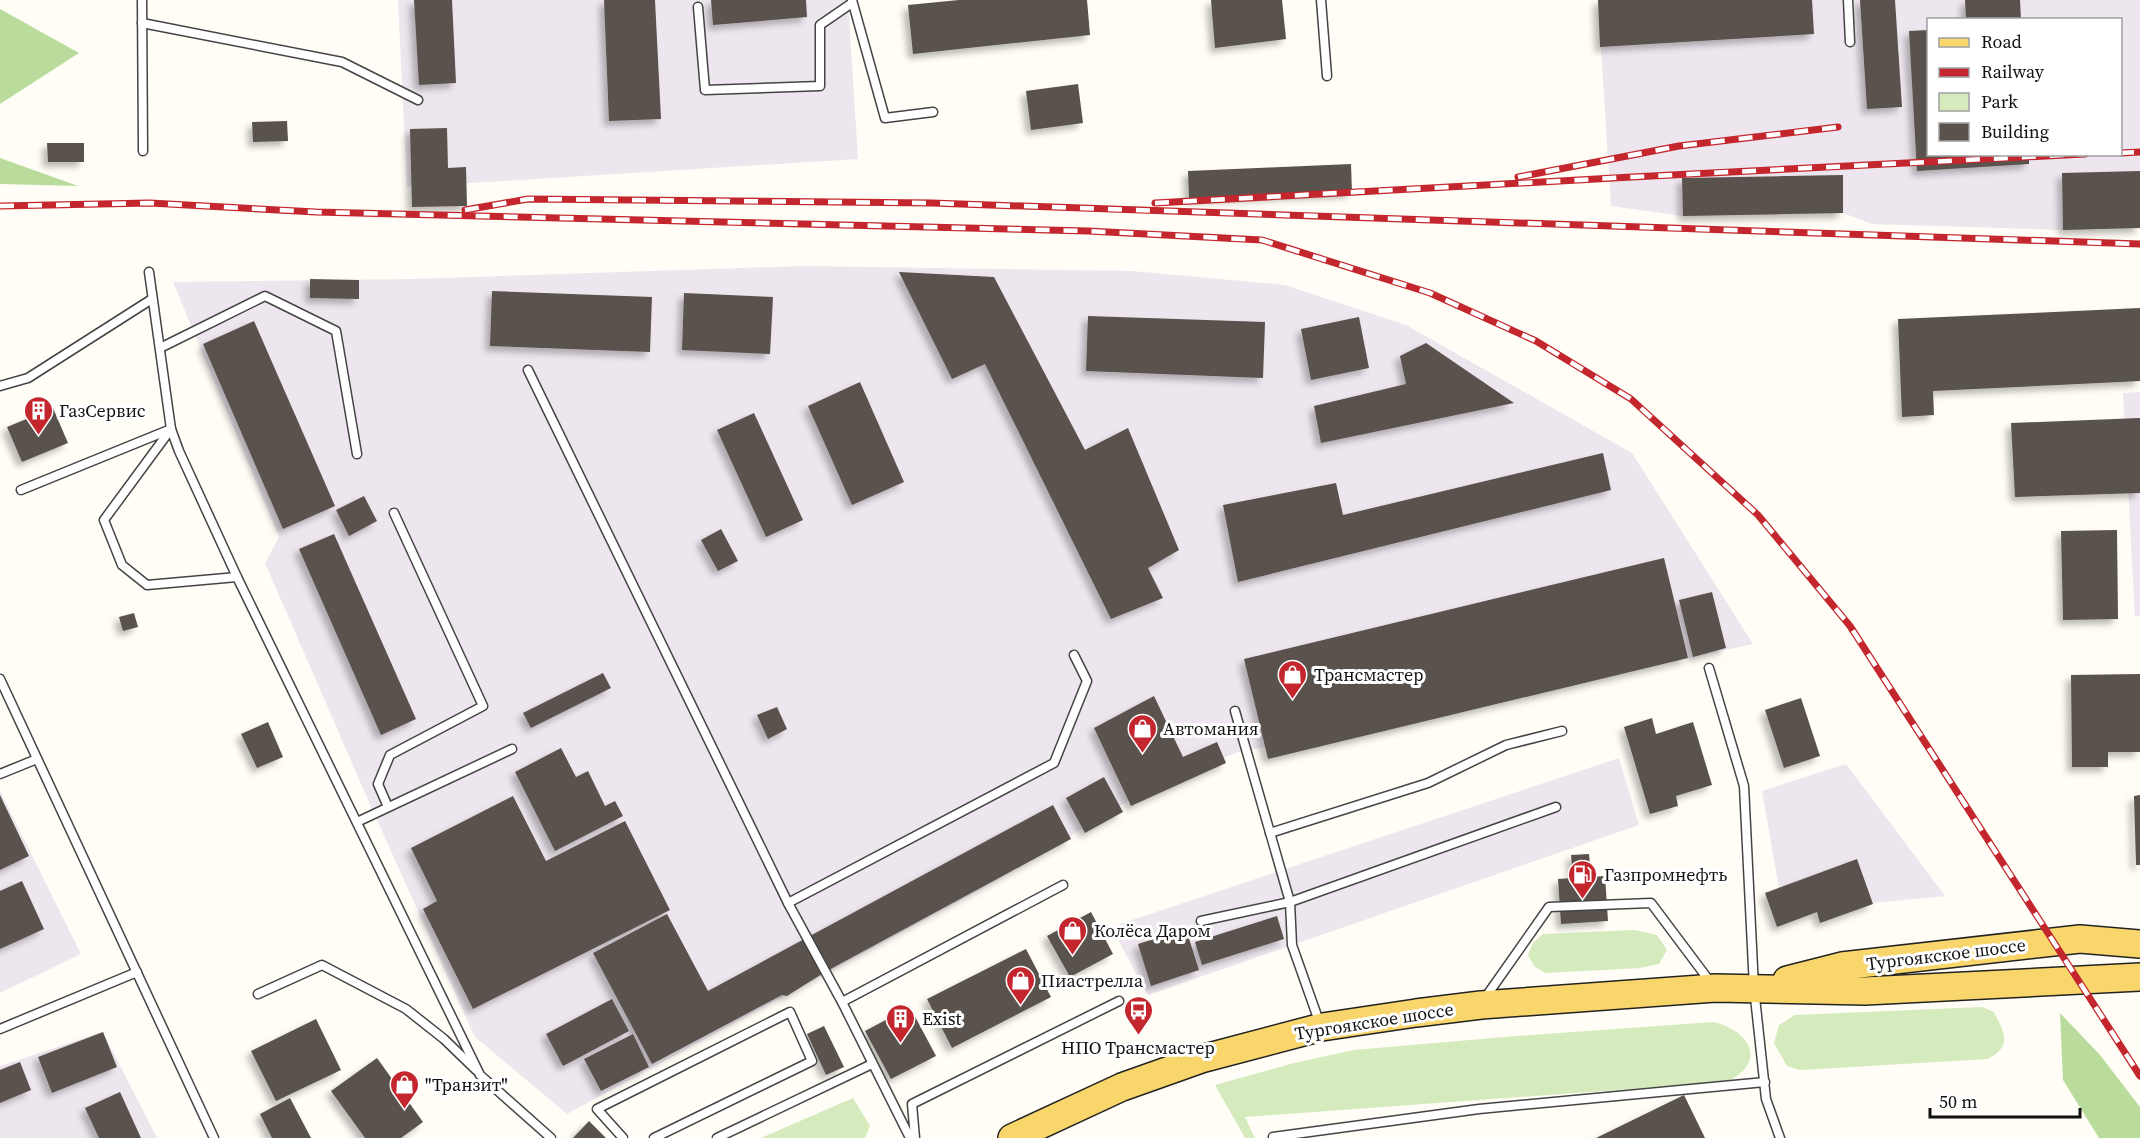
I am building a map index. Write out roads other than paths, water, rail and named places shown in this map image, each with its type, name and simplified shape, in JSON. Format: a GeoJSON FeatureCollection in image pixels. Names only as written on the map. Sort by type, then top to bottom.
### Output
{"type":"FeatureCollection","features":[{"type":"Feature","properties":{"kind":"main road","name":"Тургоякское шоссе"},"geometry":{"type":"LineString","coordinates":[[1754,988],[1854,965],[2080,939],[2140,944]]}},
{"type":"Feature","properties":{"kind":"main road","name":"Тургоякское шоссе"},"geometry":{"type":"LineString","coordinates":[[1012,1138],[1122,1087],[1222,1053],[1322,1027],[1481,1005],[1715,988],[1865,991],[2140,977]]}},
{"type":"Feature","properties":{"kind":"lane"},"geometry":{"type":"LineString","coordinates":[[142,0],[143,152]]}},
{"type":"Feature","properties":{"kind":"lane"},"geometry":{"type":"LineString","coordinates":[[1322,0],[1327,76]]}},
{"type":"Feature","properties":{"kind":"lane"},"geometry":{"type":"LineString","coordinates":[[1848,0],[1850,42]]}},
{"type":"Feature","properties":{"kind":"lane"},"geometry":{"type":"LineString","coordinates":[[698,8],[705,90],[820,86],[820,25],[852,1],[885,118],[933,112]]}},
{"type":"Feature","properties":{"kind":"lane"},"geometry":{"type":"LineString","coordinates":[[142,23],[342,62],[418,100]]}},
{"type":"Feature","properties":{"kind":"lane"},"geometry":{"type":"LineString","coordinates":[[149,272],[171,429],[179,451],[237,577],[480,1075]]}},
{"type":"Feature","properties":{"kind":"lane"},"geometry":{"type":"LineString","coordinates":[[160,348],[265,296],[336,331],[357,454]]}},
{"type":"Feature","properties":{"kind":"lane"},"geometry":{"type":"LineString","coordinates":[[0,386],[28,378],[152,299]]}},
{"type":"Feature","properties":{"kind":"lane"},"geometry":{"type":"LineString","coordinates":[[528,370],[788,903],[843,1002],[910,1138]]}},
{"type":"Feature","properties":{"kind":"lane"},"geometry":{"type":"LineString","coordinates":[[21,490],[171,429]]}},
{"type":"Feature","properties":{"kind":"lane"},"geometry":{"type":"LineString","coordinates":[[171,429],[104,520],[122,565],[147,585],[237,577]]}},
{"type":"Feature","properties":{"kind":"lane"},"geometry":{"type":"LineString","coordinates":[[388,807],[378,784],[390,754],[483,706],[394,513]]}},
{"type":"Feature","properties":{"kind":"lane"},"geometry":{"type":"LineString","coordinates":[[788,903],[1054,763],[1087,681],[1074,655]]}},
{"type":"Feature","properties":{"kind":"lane"},"geometry":{"type":"LineString","coordinates":[[1709,668],[1744,786],[1754,988],[1767,1099],[1780,1138]]}},
{"type":"Feature","properties":{"kind":"lane"},"geometry":{"type":"LineString","coordinates":[[0,679],[214,1138]]}},
{"type":"Feature","properties":{"kind":"lane"},"geometry":{"type":"LineString","coordinates":[[1235,711],[1290,902],[1292,945],[1322,1027]]}},
{"type":"Feature","properties":{"kind":"lane"},"geometry":{"type":"LineString","coordinates":[[1270,833],[1428,783],[1506,745],[1562,731]]}},
{"type":"Feature","properties":{"kind":"lane"},"geometry":{"type":"LineString","coordinates":[[357,822],[512,749]]}},
{"type":"Feature","properties":{"kind":"lane"},"geometry":{"type":"LineString","coordinates":[[0,774],[37,759]]}},
{"type":"Feature","properties":{"kind":"lane"},"geometry":{"type":"LineString","coordinates":[[1201,921],[1290,902],[1556,807]]}},
{"type":"Feature","properties":{"kind":"lane"},"geometry":{"type":"LineString","coordinates":[[843,1002],[1063,885]]}},
{"type":"Feature","properties":{"kind":"lane"},"geometry":{"type":"LineString","coordinates":[[1481,1005],[1549,907],[1651,903],[1715,988]]}},
{"type":"Feature","properties":{"kind":"lane"},"geometry":{"type":"LineString","coordinates":[[258,994],[322,965],[406,1009],[444,1039],[480,1075],[551,1138]]}},
{"type":"Feature","properties":{"kind":"lane"},"geometry":{"type":"LineString","coordinates":[[0,1029],[137,972]]}},
{"type":"Feature","properties":{"kind":"lane"},"geometry":{"type":"LineString","coordinates":[[915,1138],[912,1104],[1119,1001]]}},
{"type":"Feature","properties":{"kind":"lane"},"geometry":{"type":"LineString","coordinates":[[623,1138],[597,1109],[790,1012],[812,1061],[654,1138]]}},
{"type":"Feature","properties":{"kind":"lane"},"geometry":{"type":"LineString","coordinates":[[717,1138],[872,1064]]}},
{"type":"Feature","properties":{"kind":"lane"},"geometry":{"type":"LineString","coordinates":[[1273,1137],[1479,1109],[1765,1082]]}},
{"type":"Feature","properties":{"kind":"railway"},"geometry":{"type":"LineString","coordinates":[[1518,177],[1679,146],[1838,127]]}},
{"type":"Feature","properties":{"kind":"railway"},"geometry":{"type":"LineString","coordinates":[[2122,153],[2140,152]]}},
{"type":"Feature","properties":{"kind":"railway"},"geometry":{"type":"LineString","coordinates":[[1155,203],[2046,156]]}},
{"type":"Feature","properties":{"kind":"railway"},"geometry":{"type":"LineString","coordinates":[[465,210],[528,199],[932,203],[2140,244]]}},
{"type":"Feature","properties":{"kind":"railway"},"geometry":{"type":"LineString","coordinates":[[0,206],[150,203],[316,212],[1088,231],[1262,240],[1430,293],[1536,341],[1631,399],[1758,515],[1850,626],[2140,1076]]}},
{"type":"Feature","properties":{"kind":"place","name":"ГазСервис"},"geometry":{"type":"Point","coordinates":[38,436]}},
{"type":"Feature","properties":{"kind":"place","name":"Трансмастер"},"geometry":{"type":"Point","coordinates":[1293,700]}},
{"type":"Feature","properties":{"kind":"place","name":"Автомания"},"geometry":{"type":"Point","coordinates":[1142,754]}},
{"type":"Feature","properties":{"kind":"place","name":"Газпромнефть"},"geometry":{"type":"Point","coordinates":[1583,900]}},
{"type":"Feature","properties":{"kind":"place","name":"Колёса Даром"},"geometry":{"type":"Point","coordinates":[1073,956]}},
{"type":"Feature","properties":{"kind":"place","name":"Пиастрелла"},"geometry":{"type":"Point","coordinates":[1020,1006]}},
{"type":"Feature","properties":{"kind":"place","name":"НПО Трансмастер"},"geometry":{"type":"Point","coordinates":[1138,1036]}},
{"type":"Feature","properties":{"kind":"place","name":"Exist"},"geometry":{"type":"Point","coordinates":[901,1044]}},
{"type":"Feature","properties":{"kind":"place","name":"\"Транзит\""},"geometry":{"type":"Point","coordinates":[404,1110]}}]}
